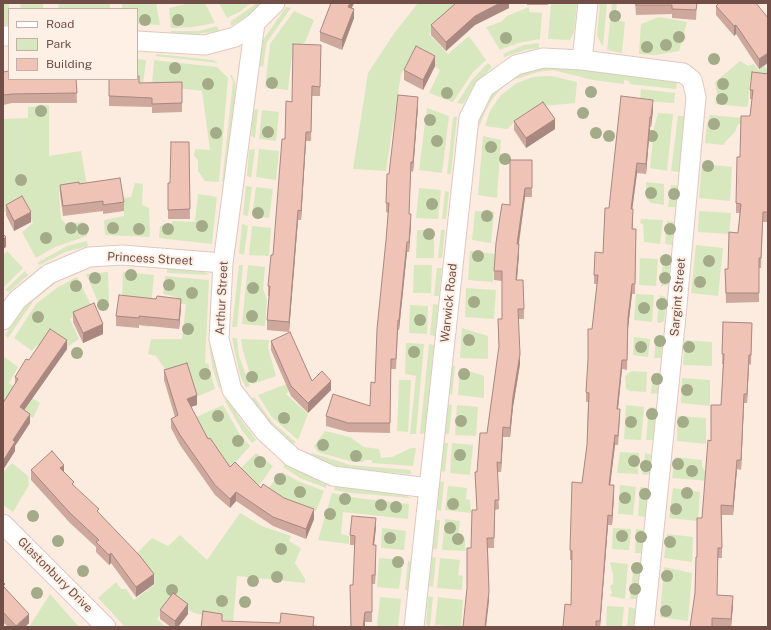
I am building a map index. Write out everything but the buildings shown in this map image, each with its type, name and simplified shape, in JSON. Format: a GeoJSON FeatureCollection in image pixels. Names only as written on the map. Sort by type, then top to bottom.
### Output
{"type":"FeatureCollection","features":[{"type":"Feature","properties":{"kind":"street"},"geometry":{"type":"LineString","coordinates":[[138,41],[205,45],[235,37],[255,23],[275,3]]}},
{"type":"Feature","properties":{"kind":"street"},"geometry":{"type":"LineString","coordinates":[[582,60],[588,3]]}},
{"type":"Feature","properties":{"kind":"street","name":"Arthur Street"},"geometry":{"type":"LineString","coordinates":[[255,23],[223,263],[219,339],[232,390],[264,431],[292,457],[333,476],[428,488]]}},
{"type":"Feature","properties":{"kind":"street","name":"Warwick Road"},"geometry":{"type":"LineString","coordinates":[[414,627],[469,118],[484,88],[516,65],[537,59],[582,60]]}},
{"type":"Feature","properties":{"kind":"street","name":"Sargint Street"},"geometry":{"type":"LineString","coordinates":[[582,60],[683,73],[692,80],[696,97],[676,316],[644,627]]}},
{"type":"Feature","properties":{"kind":"street","name":"Princess Street"},"geometry":{"type":"LineString","coordinates":[[3,320],[17,300],[49,274],[89,257],[122,255],[223,263]]}},
{"type":"Feature","properties":{"kind":"street","name":"Glastonbury Drive"},"geometry":{"type":"LineString","coordinates":[[3,524],[106,627]]}},
{"type":"Feature","properties":{"kind":"green space"},"geometry":{"type":"Polygon","coordinates":[[[3,3],[9,3],[8,25],[3,25],[3,3]]]}},
{"type":"Feature","properties":{"kind":"green space"},"geometry":{"type":"Polygon","coordinates":[[[20,3],[43,3],[43,8],[21,8],[20,3]]]}},
{"type":"Feature","properties":{"kind":"green space"},"geometry":{"type":"Polygon","coordinates":[[[59,3],[110,3],[110,8],[58,8],[59,3]]]}},
{"type":"Feature","properties":{"kind":"green space"},"geometry":{"type":"Polygon","coordinates":[[[122,3],[156,3],[160,25],[138,24],[138,8],[122,8],[122,3]]]}},
{"type":"Feature","properties":{"kind":"green space"},"geometry":{"type":"Polygon","coordinates":[[[190,3],[205,3],[215,23],[193,27],[171,28],[169,8],[190,3]]]}},
{"type":"Feature","properties":{"kind":"green space"},"geometry":{"type":"Polygon","coordinates":[[[219,3],[251,3],[241,11],[227,18],[219,3]]]}},
{"type":"Feature","properties":{"kind":"green space"},"geometry":{"type":"Polygon","coordinates":[[[257,3],[264,3],[249,15],[231,26],[230,22],[257,3]]]}},
{"type":"Feature","properties":{"kind":"green space"},"geometry":{"type":"Polygon","coordinates":[[[418,3],[460,3],[429,34],[448,54],[469,36],[486,60],[473,72],[453,102],[429,93],[440,70],[414,54],[401,74],[386,171],[353,169],[368,73],[395,32],[418,3]]]}},
{"type":"Feature","properties":{"kind":"green space"},"geometry":{"type":"Polygon","coordinates":[[[551,3],[577,3],[574,32],[570,40],[548,39],[551,3]]]}},
{"type":"Feature","properties":{"kind":"green space"},"geometry":{"type":"Polygon","coordinates":[[[600,3],[607,3],[603,47],[597,36],[600,3]]]}},
{"type":"Feature","properties":{"kind":"green space"},"geometry":{"type":"Polygon","coordinates":[[[612,3],[617,3],[615,20],[625,22],[622,53],[607,50],[612,3]]]}},
{"type":"Feature","properties":{"kind":"green space"},"geometry":{"type":"Polygon","coordinates":[[[286,7],[291,8],[267,42],[263,67],[258,65],[263,40],[286,7]]]}},
{"type":"Feature","properties":{"kind":"green space"},"geometry":{"type":"Polygon","coordinates":[[[529,7],[529,12],[542,13],[540,39],[518,43],[500,50],[486,27],[501,22],[507,16],[529,7]]]}},
{"type":"Feature","properties":{"kind":"green space"},"geometry":{"type":"Polygon","coordinates":[[[294,11],[314,20],[305,42],[295,49],[292,55],[288,90],[265,87],[270,44],[294,11]]]}},
{"type":"Feature","properties":{"kind":"green space"},"geometry":{"type":"Polygon","coordinates":[[[659,17],[687,22],[679,51],[656,55],[639,54],[641,24],[659,17]]]}},
{"type":"Feature","properties":{"kind":"green space"},"geometry":{"type":"Polygon","coordinates":[[[217,26],[219,31],[171,37],[171,31],[199,31],[217,26]]]}},
{"type":"Feature","properties":{"kind":"green space"},"geometry":{"type":"Polygon","coordinates":[[[539,43],[539,48],[525,50],[504,57],[503,54],[524,45],[539,43]]]}},
{"type":"Feature","properties":{"kind":"green space"},"geometry":{"type":"Polygon","coordinates":[[[157,54],[213,60],[218,63],[155,56],[157,54]]]}},
{"type":"Feature","properties":{"kind":"green space"},"geometry":{"type":"Polygon","coordinates":[[[138,59],[146,60],[143,84],[109,82],[110,80],[138,80],[138,59]]]}},
{"type":"Feature","properties":{"kind":"green space"},"geometry":{"type":"Polygon","coordinates":[[[154,60],[217,67],[228,78],[219,182],[205,181],[198,171],[198,160],[194,156],[195,149],[210,150],[202,91],[152,85],[154,60]]]}},
{"type":"Feature","properties":{"kind":"green space"},"geometry":{"type":"Polygon","coordinates":[[[740,61],[748,66],[754,64],[758,70],[764,66],[768,70],[768,74],[750,80],[748,105],[746,107],[715,104],[717,93],[715,82],[740,61]]]}},
{"type":"Feature","properties":{"kind":"green space"},"geometry":{"type":"Polygon","coordinates":[[[488,63],[492,67],[473,87],[463,104],[457,103],[471,81],[488,63]]]}},
{"type":"Feature","properties":{"kind":"green space"},"geometry":{"type":"Polygon","coordinates":[[[547,66],[670,80],[677,82],[676,89],[630,84],[629,81],[624,80],[624,84],[593,80],[553,70],[538,72],[513,80],[503,87],[493,98],[480,125],[475,125],[486,99],[497,88],[518,72],[547,66]]]}},
{"type":"Feature","properties":{"kind":"green space"},"geometry":{"type":"Polygon","coordinates":[[[230,75],[232,75],[235,83],[236,94],[228,182],[222,182],[233,82],[230,75]]]}},
{"type":"Feature","properties":{"kind":"green space"},"geometry":{"type":"Polygon","coordinates":[[[551,76],[577,82],[575,103],[543,106],[524,114],[507,129],[485,126],[490,111],[501,95],[517,83],[533,77],[551,76]]]}},
{"type":"Feature","properties":{"kind":"green space"},"geometry":{"type":"Polygon","coordinates":[[[641,89],[675,93],[674,103],[640,101],[641,89]]]}},
{"type":"Feature","properties":{"kind":"green space"},"geometry":{"type":"Polygon","coordinates":[[[49,105],[49,156],[81,151],[90,203],[82,190],[59,192],[61,219],[66,224],[84,222],[87,236],[55,247],[36,258],[22,232],[33,223],[21,202],[3,213],[3,119],[28,118],[28,107],[49,105]]]}},
{"type":"Feature","properties":{"kind":"green space"},"geometry":{"type":"Polygon","coordinates":[[[427,108],[449,116],[442,173],[419,170],[427,108]]]}},
{"type":"Feature","properties":{"kind":"green space"},"geometry":{"type":"Polygon","coordinates":[[[258,109],[255,138],[251,136],[253,110],[258,109]]]}},
{"type":"Feature","properties":{"kind":"green space"},"geometry":{"type":"Polygon","coordinates":[[[262,110],[279,112],[276,141],[259,139],[262,110]]]}},
{"type":"Feature","properties":{"kind":"green space"},"geometry":{"type":"Polygon","coordinates":[[[658,113],[673,114],[667,171],[650,168],[654,128],[658,113]]]}},
{"type":"Feature","properties":{"kind":"green space"},"geometry":{"type":"Polygon","coordinates":[[[710,115],[752,119],[753,122],[738,124],[735,132],[724,145],[705,143],[707,124],[710,115]]]}},
{"type":"Feature","properties":{"kind":"green space"},"geometry":{"type":"Polygon","coordinates":[[[457,116],[451,174],[447,174],[453,118],[457,116]]]}},
{"type":"Feature","properties":{"kind":"green space"},"geometry":{"type":"Polygon","coordinates":[[[678,116],[685,116],[679,172],[671,171],[678,116]]]}},
{"type":"Feature","properties":{"kind":"green space"},"geometry":{"type":"Polygon","coordinates":[[[483,136],[501,140],[497,198],[478,195],[483,136]]]}},
{"type":"Feature","properties":{"kind":"green space"},"geometry":{"type":"Polygon","coordinates":[[[255,149],[251,178],[247,176],[249,150],[255,149]]]}},
{"type":"Feature","properties":{"kind":"green space"},"geometry":{"type":"Polygon","coordinates":[[[259,149],[279,151],[276,180],[256,177],[259,149]]]}},
{"type":"Feature","properties":{"kind":"green space"},"geometry":{"type":"Polygon","coordinates":[[[702,164],[732,167],[730,201],[699,198],[702,164]]]}},
{"type":"Feature","properties":{"kind":"green space"},"geometry":{"type":"Polygon","coordinates":[[[646,182],[664,184],[664,205],[651,203],[646,198],[646,182]]]}},
{"type":"Feature","properties":{"kind":"green space"},"geometry":{"type":"Polygon","coordinates":[[[135,183],[143,184],[142,205],[149,208],[150,237],[105,235],[104,220],[124,216],[124,198],[131,197],[135,183]]]}},
{"type":"Feature","properties":{"kind":"green space"},"geometry":{"type":"Polygon","coordinates":[[[671,185],[678,186],[676,207],[668,207],[671,185]]]}},
{"type":"Feature","properties":{"kind":"green space"},"geometry":{"type":"Polygon","coordinates":[[[246,186],[252,187],[248,216],[243,215],[246,186]]]}},
{"type":"Feature","properties":{"kind":"green space"},"geometry":{"type":"Polygon","coordinates":[[[256,187],[273,189],[269,218],[252,216],[256,187]]]}},
{"type":"Feature","properties":{"kind":"green space"},"geometry":{"type":"Polygon","coordinates":[[[419,188],[441,190],[438,219],[416,218],[419,188]]]}},
{"type":"Feature","properties":{"kind":"green space"},"geometry":{"type":"Polygon","coordinates":[[[445,191],[449,192],[446,219],[442,219],[445,191]]]}},
{"type":"Feature","properties":{"kind":"green space"},"geometry":{"type":"Polygon","coordinates":[[[198,194],[217,197],[212,244],[159,238],[160,226],[170,226],[173,221],[195,222],[198,194]]]}},
{"type":"Feature","properties":{"kind":"green space"},"geometry":{"type":"Polygon","coordinates":[[[475,211],[494,212],[491,243],[472,240],[475,211]]]}},
{"type":"Feature","properties":{"kind":"green space"},"geometry":{"type":"Polygon","coordinates":[[[699,211],[731,213],[729,234],[698,232],[699,211]]]}},
{"type":"Feature","properties":{"kind":"green space"},"geometry":{"type":"Polygon","coordinates":[[[641,219],[663,220],[660,244],[644,242],[643,224],[640,223],[641,219]]]}},
{"type":"Feature","properties":{"kind":"green space"},"geometry":{"type":"Polygon","coordinates":[[[667,221],[674,222],[672,245],[665,244],[667,221]]]}},
{"type":"Feature","properties":{"kind":"green space"},"geometry":{"type":"Polygon","coordinates":[[[242,224],[248,226],[244,255],[239,253],[242,224]]]}},
{"type":"Feature","properties":{"kind":"green space"},"geometry":{"type":"Polygon","coordinates":[[[252,226],[271,228],[269,256],[249,255],[252,226]]]}},
{"type":"Feature","properties":{"kind":"green space"},"geometry":{"type":"Polygon","coordinates":[[[417,230],[434,230],[434,258],[416,258],[417,230]]]}},
{"type":"Feature","properties":{"kind":"green space"},"geometry":{"type":"Polygon","coordinates":[[[441,230],[445,230],[442,258],[438,258],[441,230]]]}},
{"type":"Feature","properties":{"kind":"green space"},"geometry":{"type":"Polygon","coordinates":[[[87,241],[88,246],[65,252],[40,265],[37,263],[67,246],[87,241]]]}},
{"type":"Feature","properties":{"kind":"green space"},"geometry":{"type":"Polygon","coordinates":[[[696,245],[723,248],[718,296],[691,293],[696,245]]]}},
{"type":"Feature","properties":{"kind":"green space"},"geometry":{"type":"Polygon","coordinates":[[[7,251],[23,268],[3,288],[3,255],[7,251]]]}},
{"type":"Feature","properties":{"kind":"green space"},"geometry":{"type":"Polygon","coordinates":[[[470,251],[495,254],[493,282],[468,280],[470,251]]]}},
{"type":"Feature","properties":{"kind":"green space"},"geometry":{"type":"Polygon","coordinates":[[[640,258],[658,259],[656,286],[639,285],[640,258]]]}},
{"type":"Feature","properties":{"kind":"green space"},"geometry":{"type":"Polygon","coordinates":[[[663,258],[670,259],[668,285],[661,286],[663,258]]]}},
{"type":"Feature","properties":{"kind":"green space"},"geometry":{"type":"Polygon","coordinates":[[[239,265],[243,265],[237,327],[232,327],[239,265]]]}},
{"type":"Feature","properties":{"kind":"green space"},"geometry":{"type":"Polygon","coordinates":[[[248,265],[265,267],[263,288],[267,300],[265,326],[242,324],[248,265]]]}},
{"type":"Feature","properties":{"kind":"green space"},"geometry":{"type":"Polygon","coordinates":[[[414,265],[432,265],[431,293],[413,293],[414,265]]]}},
{"type":"Feature","properties":{"kind":"green space"},"geometry":{"type":"Polygon","coordinates":[[[167,267],[199,270],[210,275],[167,273],[167,267]]]}},
{"type":"Feature","properties":{"kind":"green space"},"geometry":{"type":"Polygon","coordinates":[[[437,268],[442,268],[439,296],[434,296],[437,268]]]}},
{"type":"Feature","properties":{"kind":"green space"},"geometry":{"type":"Polygon","coordinates":[[[73,269],[75,274],[57,282],[34,300],[8,338],[5,335],[32,296],[73,269]]]}},
{"type":"Feature","properties":{"kind":"green space"},"geometry":{"type":"Polygon","coordinates":[[[25,271],[28,275],[9,292],[5,290],[25,271]]]}},
{"type":"Feature","properties":{"kind":"green space"},"geometry":{"type":"Polygon","coordinates":[[[108,272],[109,301],[98,302],[86,274],[108,272]]]}},
{"type":"Feature","properties":{"kind":"green space"},"geometry":{"type":"Polygon","coordinates":[[[123,272],[154,275],[149,327],[141,326],[142,303],[122,299],[123,272]]]}},
{"type":"Feature","properties":{"kind":"green space"},"geometry":{"type":"Polygon","coordinates":[[[165,276],[209,280],[205,363],[208,364],[215,389],[196,397],[181,371],[165,369],[156,356],[148,354],[151,339],[182,339],[186,304],[177,304],[176,297],[163,294],[165,276]]]}},
{"type":"Feature","properties":{"kind":"green space"},"geometry":{"type":"Polygon","coordinates":[[[77,277],[91,305],[70,319],[79,339],[67,347],[40,347],[37,345],[32,351],[14,338],[36,304],[58,287],[77,277]]]}},
{"type":"Feature","properties":{"kind":"green space"},"geometry":{"type":"Polygon","coordinates":[[[214,280],[224,385],[219,388],[213,370],[209,345],[210,304],[214,280]]]}},
{"type":"Feature","properties":{"kind":"green space"},"geometry":{"type":"Polygon","coordinates":[[[466,288],[496,290],[494,319],[465,317],[466,288]]]}},
{"type":"Feature","properties":{"kind":"green space"},"geometry":{"type":"Polygon","coordinates":[[[636,294],[654,295],[652,322],[634,320],[636,294]]]}},
{"type":"Feature","properties":{"kind":"green space"},"geometry":{"type":"Polygon","coordinates":[[[660,295],[667,298],[664,321],[660,323],[657,322],[660,295]]]}},
{"type":"Feature","properties":{"kind":"green space"},"geometry":{"type":"Polygon","coordinates":[[[433,304],[438,305],[435,336],[430,335],[433,304]]]}},
{"type":"Feature","properties":{"kind":"green space"},"geometry":{"type":"Polygon","coordinates":[[[410,305],[428,306],[427,334],[409,333],[410,305]]]}},
{"type":"Feature","properties":{"kind":"green space"},"geometry":{"type":"Polygon","coordinates":[[[462,328],[488,336],[488,359],[460,358],[462,328]]]}},
{"type":"Feature","properties":{"kind":"green space"},"geometry":{"type":"Polygon","coordinates":[[[634,337],[650,339],[648,357],[633,355],[634,337]]]}},
{"type":"Feature","properties":{"kind":"green space"},"geometry":{"type":"Polygon","coordinates":[[[232,338],[237,338],[239,356],[250,386],[246,388],[240,375],[232,338]]]}},
{"type":"Feature","properties":{"kind":"green space"},"geometry":{"type":"Polygon","coordinates":[[[656,338],[663,339],[661,358],[654,358],[656,338]]]}},
{"type":"Feature","properties":{"kind":"green space"},"geometry":{"type":"Polygon","coordinates":[[[241,339],[269,340],[268,348],[276,376],[253,384],[241,339]]]}},
{"type":"Feature","properties":{"kind":"green space"},"geometry":{"type":"Polygon","coordinates":[[[685,340],[712,342],[712,366],[683,365],[685,340]]]}},
{"type":"Feature","properties":{"kind":"green space"},"geometry":{"type":"Polygon","coordinates":[[[406,343],[424,344],[416,434],[410,434],[416,376],[405,374],[406,343]]]}},
{"type":"Feature","properties":{"kind":"green space"},"geometry":{"type":"Polygon","coordinates":[[[429,344],[434,345],[425,433],[420,434],[429,344]]]}},
{"type":"Feature","properties":{"kind":"green space"},"geometry":{"type":"Polygon","coordinates":[[[3,356],[18,367],[9,383],[40,403],[33,418],[3,401],[3,356]]]}},
{"type":"Feature","properties":{"kind":"green space"},"geometry":{"type":"Polygon","coordinates":[[[451,365],[455,366],[452,395],[449,394],[451,365]]]}},
{"type":"Feature","properties":{"kind":"green space"},"geometry":{"type":"Polygon","coordinates":[[[460,368],[484,376],[484,398],[458,395],[460,368]]]}},
{"type":"Feature","properties":{"kind":"green space"},"geometry":{"type":"Polygon","coordinates":[[[632,371],[647,372],[646,392],[630,391],[626,389],[625,376],[632,371]]]}},
{"type":"Feature","properties":{"kind":"green space"},"geometry":{"type":"Polygon","coordinates":[[[653,373],[660,374],[658,393],[651,394],[653,373]]]}},
{"type":"Feature","properties":{"kind":"green space"},"geometry":{"type":"Polygon","coordinates":[[[682,378],[710,380],[710,406],[681,403],[682,378]]]}},
{"type":"Feature","properties":{"kind":"green space"},"geometry":{"type":"Polygon","coordinates":[[[297,380],[298,382],[286,394],[308,414],[298,440],[271,416],[258,395],[297,380]]]}},
{"type":"Feature","properties":{"kind":"green space"},"geometry":{"type":"Polygon","coordinates":[[[399,380],[411,380],[408,432],[397,431],[399,380]]]}},
{"type":"Feature","properties":{"kind":"green space"},"geometry":{"type":"Polygon","coordinates":[[[254,397],[273,423],[296,442],[292,445],[270,427],[251,399],[254,397]]]}},
{"type":"Feature","properties":{"kind":"green space"},"geometry":{"type":"Polygon","coordinates":[[[229,398],[238,416],[256,440],[252,443],[243,432],[225,401],[229,398]]]}},
{"type":"Feature","properties":{"kind":"green space"},"geometry":{"type":"Polygon","coordinates":[[[448,404],[452,405],[449,434],[445,434],[448,404]]]}},
{"type":"Feature","properties":{"kind":"green space"},"geometry":{"type":"Polygon","coordinates":[[[223,405],[240,435],[250,446],[228,471],[194,418],[223,405]]]}},
{"type":"Feature","properties":{"kind":"green space"},"geometry":{"type":"Polygon","coordinates":[[[457,405],[478,407],[476,436],[455,435],[457,405]]]}},
{"type":"Feature","properties":{"kind":"green space"},"geometry":{"type":"Polygon","coordinates":[[[626,405],[644,407],[641,440],[624,439],[626,405]]]}},
{"type":"Feature","properties":{"kind":"green space"},"geometry":{"type":"Polygon","coordinates":[[[649,407],[657,408],[653,440],[646,440],[649,407]]]}},
{"type":"Feature","properties":{"kind":"green space"},"geometry":{"type":"Polygon","coordinates":[[[678,416],[706,418],[706,444],[677,441],[678,416]]]}},
{"type":"Feature","properties":{"kind":"green space"},"geometry":{"type":"Polygon","coordinates":[[[325,431],[350,437],[364,447],[379,449],[381,458],[392,457],[411,448],[416,448],[413,466],[372,463],[372,460],[353,462],[318,452],[314,446],[325,431]]]}},
{"type":"Feature","properties":{"kind":"green space"},"geometry":{"type":"Polygon","coordinates":[[[444,443],[448,443],[445,472],[441,471],[444,443]]]}},
{"type":"Feature","properties":{"kind":"green space"},"geometry":{"type":"Polygon","coordinates":[[[452,443],[473,445],[470,475],[450,473],[452,443]]]}},
{"type":"Feature","properties":{"kind":"green space"},"geometry":{"type":"Polygon","coordinates":[[[620,452],[639,453],[638,474],[617,473],[620,452]]]}},
{"type":"Feature","properties":{"kind":"green space"},"geometry":{"type":"Polygon","coordinates":[[[256,453],[273,466],[256,490],[237,472],[256,453]]]}},
{"type":"Feature","properties":{"kind":"green space"},"geometry":{"type":"Polygon","coordinates":[[[312,453],[350,465],[410,470],[412,473],[346,469],[310,457],[312,453]]]}},
{"type":"Feature","properties":{"kind":"green space"},"geometry":{"type":"Polygon","coordinates":[[[645,453],[651,455],[650,474],[645,475],[642,474],[645,453]]]}},
{"type":"Feature","properties":{"kind":"green space"},"geometry":{"type":"Polygon","coordinates":[[[675,457],[702,460],[702,466],[710,481],[672,478],[675,457]]]}},
{"type":"Feature","properties":{"kind":"green space"},"geometry":{"type":"Polygon","coordinates":[[[12,463],[28,476],[29,485],[13,512],[3,505],[3,472],[12,463]]]}},
{"type":"Feature","properties":{"kind":"green space"},"geometry":{"type":"Polygon","coordinates":[[[285,464],[327,483],[326,488],[300,478],[283,467],[285,464]]]}},
{"type":"Feature","properties":{"kind":"green space"},"geometry":{"type":"Polygon","coordinates":[[[282,472],[298,481],[324,491],[316,511],[265,492],[282,472]]]}},
{"type":"Feature","properties":{"kind":"green space"},"geometry":{"type":"Polygon","coordinates":[[[439,481],[444,482],[441,511],[437,510],[439,481]]]}},
{"type":"Feature","properties":{"kind":"green space"},"geometry":{"type":"Polygon","coordinates":[[[620,485],[636,487],[633,515],[618,514],[620,485]]]}},
{"type":"Feature","properties":{"kind":"green space"},"geometry":{"type":"Polygon","coordinates":[[[335,486],[405,494],[410,498],[351,493],[334,490],[335,486]]]}},
{"type":"Feature","properties":{"kind":"green space"},"geometry":{"type":"Polygon","coordinates":[[[448,486],[467,488],[466,499],[470,500],[471,513],[445,510],[448,486]]]}},
{"type":"Feature","properties":{"kind":"green space"},"geometry":{"type":"Polygon","coordinates":[[[640,487],[648,488],[645,517],[638,516],[640,487]]]}},
{"type":"Feature","properties":{"kind":"green space"},"geometry":{"type":"Polygon","coordinates":[[[673,488],[700,492],[698,521],[669,518],[673,488]]]}},
{"type":"Feature","properties":{"kind":"green space"},"geometry":{"type":"Polygon","coordinates":[[[332,493],[357,498],[409,504],[408,519],[343,512],[341,534],[349,536],[349,544],[318,540],[332,493]]]}},
{"type":"Feature","properties":{"kind":"green space"},"geometry":{"type":"Polygon","coordinates":[[[240,513],[262,526],[291,536],[289,541],[301,548],[295,563],[305,579],[305,583],[237,576],[233,622],[194,613],[174,600],[157,619],[166,627],[125,627],[98,598],[116,582],[121,589],[126,589],[134,600],[155,584],[134,556],[152,538],[168,546],[180,535],[207,560],[240,513]]]}},
{"type":"Feature","properties":{"kind":"green space"},"geometry":{"type":"Polygon","coordinates":[[[445,519],[460,521],[458,538],[465,538],[465,551],[442,550],[445,519]]]}},
{"type":"Feature","properties":{"kind":"green space"},"geometry":{"type":"Polygon","coordinates":[[[436,520],[440,520],[437,549],[433,549],[436,520]]]}},
{"type":"Feature","properties":{"kind":"green space"},"geometry":{"type":"Polygon","coordinates":[[[382,528],[406,531],[404,550],[381,548],[382,528]]]}},
{"type":"Feature","properties":{"kind":"green space"},"geometry":{"type":"Polygon","coordinates":[[[613,528],[631,529],[629,550],[612,549],[613,528]]]}},
{"type":"Feature","properties":{"kind":"green space"},"geometry":{"type":"Polygon","coordinates":[[[636,529],[644,530],[642,553],[635,553],[636,529]]]}},
{"type":"Feature","properties":{"kind":"green space"},"geometry":{"type":"Polygon","coordinates":[[[667,534],[693,537],[692,562],[664,558],[667,534]]]}},
{"type":"Feature","properties":{"kind":"green space"},"geometry":{"type":"Polygon","coordinates":[[[432,557],[436,558],[433,587],[429,586],[432,557]]]}},
{"type":"Feature","properties":{"kind":"green space"},"geometry":{"type":"Polygon","coordinates":[[[379,558],[403,560],[399,589],[377,587],[379,558]]]}},
{"type":"Feature","properties":{"kind":"green space"},"geometry":{"type":"Polygon","coordinates":[[[440,558],[460,560],[458,575],[463,576],[462,590],[437,588],[440,558]]]}},
{"type":"Feature","properties":{"kind":"green space"},"geometry":{"type":"Polygon","coordinates":[[[408,561],[412,562],[409,590],[405,590],[408,561]]]}},
{"type":"Feature","properties":{"kind":"green space"},"geometry":{"type":"Polygon","coordinates":[[[610,562],[628,564],[625,599],[610,596],[612,593],[610,586],[613,584],[613,574],[610,562]]]}},
{"type":"Feature","properties":{"kind":"green space"},"geometry":{"type":"Polygon","coordinates":[[[634,563],[641,563],[638,599],[630,599],[634,563]]]}},
{"type":"Feature","properties":{"kind":"green space"},"geometry":{"type":"Polygon","coordinates":[[[664,567],[692,573],[688,621],[660,617],[664,567]]]}},
{"type":"Feature","properties":{"kind":"green space"},"geometry":{"type":"Polygon","coordinates":[[[50,594],[79,627],[29,627],[50,594]]]}},
{"type":"Feature","properties":{"kind":"green space"},"geometry":{"type":"Polygon","coordinates":[[[428,596],[433,597],[430,626],[426,625],[428,596]]]}},
{"type":"Feature","properties":{"kind":"green space"},"geometry":{"type":"Polygon","coordinates":[[[380,597],[401,599],[398,627],[377,627],[380,597]]]}},
{"type":"Feature","properties":{"kind":"green space"},"geometry":{"type":"Polygon","coordinates":[[[438,597],[463,600],[461,627],[435,625],[438,597]]]}},
{"type":"Feature","properties":{"kind":"green space"},"geometry":{"type":"Polygon","coordinates":[[[607,606],[624,607],[622,627],[606,627],[607,606]]]}},
{"type":"Feature","properties":{"kind":"green space"},"geometry":{"type":"Polygon","coordinates":[[[629,607],[637,609],[635,627],[627,627],[629,607]]]}}]}
